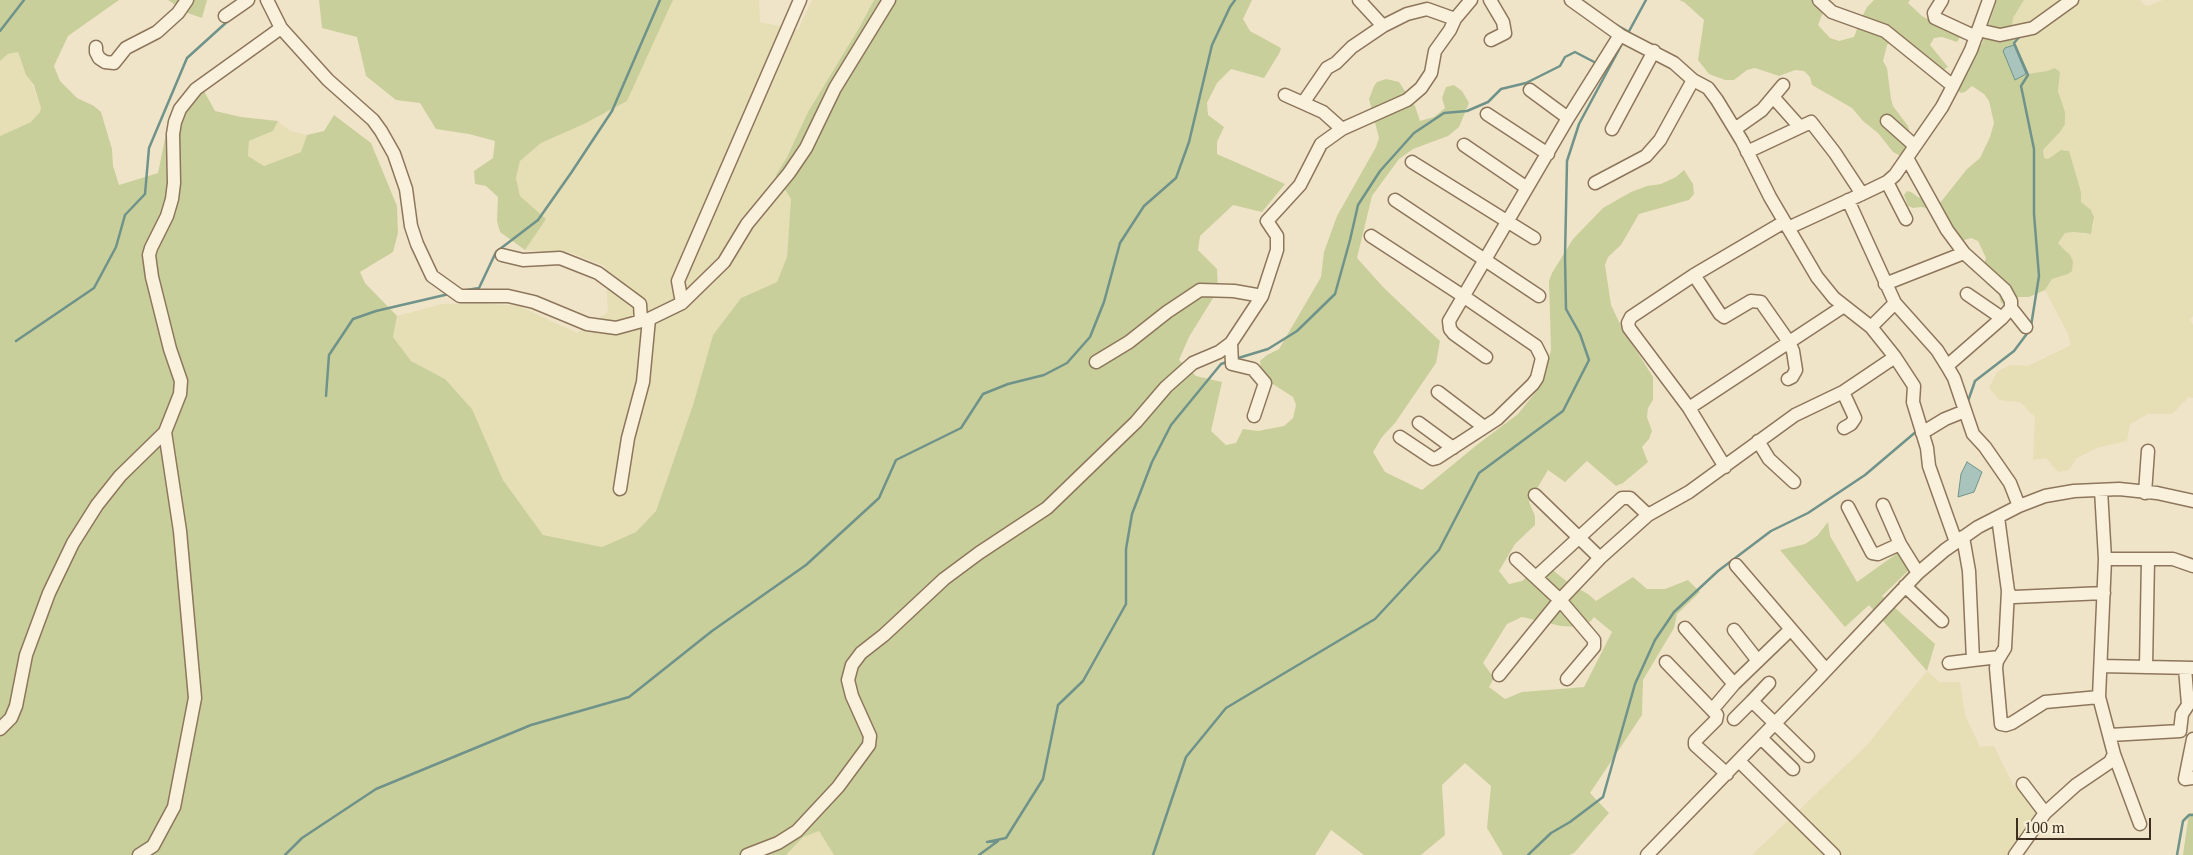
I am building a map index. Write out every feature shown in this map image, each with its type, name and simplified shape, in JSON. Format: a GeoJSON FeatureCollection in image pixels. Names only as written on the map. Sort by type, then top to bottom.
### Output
{"type":"FeatureCollection","features":[{"type":"Feature","properties":{"kind":"street"},"geometry":{"type":"LineString","coordinates":[[96,47],[96,52],[100,58],[110,64],[114,63],[126,48],[157,32],[178,12],[187,0]]}},
{"type":"Feature","properties":{"kind":"street"},"geometry":{"type":"LineString","coordinates":[[225,16],[248,0]]}},
{"type":"Feature","properties":{"kind":"street"},"geometry":{"type":"LineString","coordinates":[[266,0],[281,28],[328,80],[364,110],[381,131],[394,154],[406,188],[411,226],[432,276],[446,288],[460,296],[508,296],[534,302],[587,324],[616,328],[645,320],[682,303],[724,262],[747,224],[789,173],[806,148],[835,88],[889,0]]}},
{"type":"Feature","properties":{"kind":"street"},"geometry":{"type":"LineString","coordinates":[[682,303],[678,281],[800,0]]}},
{"type":"Feature","properties":{"kind":"street"},"geometry":{"type":"LineString","coordinates":[[1359,0],[1383,26]]}},
{"type":"Feature","properties":{"kind":"street"},"geometry":{"type":"LineString","coordinates":[[1231,354],[1262,296],[1278,250],[1277,236],[1267,221],[1300,185],[1321,144],[1342,129],[1408,100],[1421,88],[1431,73],[1435,51],[1450,30],[1454,18],[1471,0]]}},
{"type":"Feature","properties":{"kind":"street"},"geometry":{"type":"LineString","coordinates":[[1490,0],[1503,22],[1505,33],[1491,40]]}},
{"type":"Feature","properties":{"kind":"street"},"geometry":{"type":"LineString","coordinates":[[1570,0],[1624,37],[1674,63],[1693,80],[1708,88],[1735,129],[1786,225],[1817,277],[1834,298],[1871,327],[1895,356],[1914,386],[1913,402],[1933,483],[1960,540],[1969,571],[1973,660]]}},
{"type":"Feature","properties":{"kind":"street"},"geometry":{"type":"LineString","coordinates":[[1819,0],[1832,12],[1885,31],[1954,86]]}},
{"type":"Feature","properties":{"kind":"street"},"geometry":{"type":"LineString","coordinates":[[1942,0],[1934,13],[1935,18],[1977,34],[2000,35],[2033,28],[2072,0]]}},
{"type":"Feature","properties":{"kind":"street"},"geometry":{"type":"LineString","coordinates":[[1726,467],[1689,408],[1634,336],[1628,322],[1640,310],[1694,275],[1786,225],[1887,182],[1899,170],[1954,86],[1966,62],[1989,0]]}},
{"type":"Feature","properties":{"kind":"street"},"geometry":{"type":"LineString","coordinates":[[1303,103],[1327,68],[1336,63],[1352,47],[1383,26],[1407,14],[1427,9],[1454,18]]}},
{"type":"Feature","properties":{"kind":"street"},"geometry":{"type":"LineString","coordinates":[[0,729],[11,718],[16,706],[26,654],[49,593],[74,543],[98,505],[120,476],[165,432],[180,394],[181,381],[170,349],[152,277],[149,255],[167,216],[172,199],[175,122],[180,110],[196,89],[281,28]]}},
{"type":"Feature","properties":{"kind":"street"},"geometry":{"type":"LineString","coordinates":[[1486,357],[1450,329],[1449,321],[1568,118],[1602,65],[1624,37]]}},
{"type":"Feature","properties":{"kind":"street"},"geometry":{"type":"LineString","coordinates":[[1612,129],[1654,51]]}},
{"type":"Feature","properties":{"kind":"street"},"geometry":{"type":"LineString","coordinates":[[1595,183],[1646,156],[1660,140],[1693,80]]}},
{"type":"Feature","properties":{"kind":"street"},"geometry":{"type":"LineString","coordinates":[[1735,129],[1753,118],[1774,98],[1783,85]]}},
{"type":"Feature","properties":{"kind":"street"},"geometry":{"type":"LineString","coordinates":[[1530,90],[1568,118]]}},
{"type":"Feature","properties":{"kind":"street"},"geometry":{"type":"LineString","coordinates":[[1285,95],[1323,112],[1342,129]]}},
{"type":"Feature","properties":{"kind":"street"},"geometry":{"type":"LineString","coordinates":[[1774,98],[1799,126]]}},
{"type":"Feature","properties":{"kind":"street"},"geometry":{"type":"LineString","coordinates":[[1487,114],[1548,154]]}},
{"type":"Feature","properties":{"kind":"street"},"geometry":{"type":"LineString","coordinates":[[1747,152],[1809,121],[1812,122],[1862,194]]}},
{"type":"Feature","properties":{"kind":"street"},"geometry":{"type":"LineString","coordinates":[[1887,121],[1915,146]]}},
{"type":"Feature","properties":{"kind":"street"},"geometry":{"type":"LineString","coordinates":[[1464,144],[1527,188]]}},
{"type":"Feature","properties":{"kind":"street"},"geometry":{"type":"LineString","coordinates":[[1907,158],[1946,230],[1964,253],[2005,290],[2011,301],[2011,308],[2026,327]]}},
{"type":"Feature","properties":{"kind":"street"},"geometry":{"type":"LineString","coordinates":[[1412,162],[1534,238]]}},
{"type":"Feature","properties":{"kind":"street"},"geometry":{"type":"LineString","coordinates":[[1887,182],[1906,219]]}},
{"type":"Feature","properties":{"kind":"street"},"geometry":{"type":"LineString","coordinates":[[1395,200],[1539,296]]}},
{"type":"Feature","properties":{"kind":"street"},"geometry":{"type":"LineString","coordinates":[[1848,200],[1895,303],[1937,350],[1947,366],[1954,378],[1972,434],[1985,447],[2010,483],[2019,506]]}},
{"type":"Feature","properties":{"kind":"street"},"geometry":{"type":"LineString","coordinates":[[1371,236],[1536,346],[1542,358],[1537,378],[1533,384],[1497,419],[1453,448],[1433,459],[1400,437]]}},
{"type":"Feature","properties":{"kind":"street"},"geometry":{"type":"LineString","coordinates":[[1885,284],[1964,253]]}},
{"type":"Feature","properties":{"kind":"street"},"geometry":{"type":"LineString","coordinates":[[502,255],[523,260],[560,258],[598,273],[640,304],[645,320],[643,382],[628,438],[620,489]]}},
{"type":"Feature","properties":{"kind":"street"},"geometry":{"type":"LineString","coordinates":[[1694,275],[1720,314],[1724,317],[1751,301],[1761,302],[1789,342],[1796,363],[1796,370],[1788,379]]}},
{"type":"Feature","properties":{"kind":"street"},"geometry":{"type":"LineString","coordinates":[[1096,362],[1129,342],[1167,312],[1200,290],[1234,291],[1262,296]]}},
{"type":"Feature","properties":{"kind":"street"},"geometry":{"type":"LineString","coordinates":[[1967,294],[2002,318]]}},
{"type":"Feature","properties":{"kind":"street"},"geometry":{"type":"LineString","coordinates":[[1871,327],[1895,303]]}},
{"type":"Feature","properties":{"kind":"street"},"geometry":{"type":"LineString","coordinates":[[1689,408],[1844,306]]}},
{"type":"Feature","properties":{"kind":"street"},"geometry":{"type":"LineString","coordinates":[[1947,366],[2011,308]]}},
{"type":"Feature","properties":{"kind":"street"},"geometry":{"type":"LineString","coordinates":[[747,855],[797,832],[838,787],[869,745],[870,736],[852,696],[848,680],[852,665],[861,653],[884,635],[944,579],[979,553],[1047,508],[1136,422],[1166,386],[1193,363],[1219,352],[1231,354],[1253,369],[1265,383],[1254,416]]}},
{"type":"Feature","properties":{"kind":"street"},"geometry":{"type":"LineString","coordinates":[[1499,675],[1560,600],[1600,558],[1648,515],[1674,501],[1726,467],[1758,441],[1795,415],[1842,392],[1895,356]]}},
{"type":"Feature","properties":{"kind":"street"},"geometry":{"type":"LineString","coordinates":[[1438,392],[1484,427]]}},
{"type":"Feature","properties":{"kind":"street"},"geometry":{"type":"LineString","coordinates":[[1842,392],[1855,418],[1852,424],[1844,428]]}},
{"type":"Feature","properties":{"kind":"street"},"geometry":{"type":"LineString","coordinates":[[1921,429],[1945,419],[1964,407]]}},
{"type":"Feature","properties":{"kind":"street"},"geometry":{"type":"LineString","coordinates":[[1419,423],[1453,448]]}},
{"type":"Feature","properties":{"kind":"street"},"geometry":{"type":"LineString","coordinates":[[139,855],[153,846],[174,807],[195,698],[180,531],[165,432]]}},
{"type":"Feature","properties":{"kind":"street"},"geometry":{"type":"LineString","coordinates":[[1758,441],[1769,459],[1794,482]]}},
{"type":"Feature","properties":{"kind":"street"},"geometry":{"type":"LineString","coordinates":[[2145,493],[2148,451]]}},
{"type":"Feature","properties":{"kind":"street"},"geometry":{"type":"LineString","coordinates":[[1647,855],[1727,774],[1905,586],[1918,573],[1960,540],[2019,506],[2059,493],[2119,489],[2174,495],[2193,501]]}},
{"type":"Feature","properties":{"kind":"street"},"geometry":{"type":"LineString","coordinates":[[2101,490],[2105,559],[2099,697],[2114,754],[2140,824]]}},
{"type":"Feature","properties":{"kind":"street"},"geometry":{"type":"LineString","coordinates":[[1535,495],[1600,558]]}},
{"type":"Feature","properties":{"kind":"street"},"geometry":{"type":"LineString","coordinates":[[1536,577],[1622,498],[1630,498],[1648,515]]}},
{"type":"Feature","properties":{"kind":"street"},"geometry":{"type":"LineString","coordinates":[[1883,505],[1900,544],[1918,573]]}},
{"type":"Feature","properties":{"kind":"street"},"geometry":{"type":"LineString","coordinates":[[1848,507],[1872,553],[1878,554],[1900,544]]}},
{"type":"Feature","properties":{"kind":"street"},"geometry":{"type":"LineString","coordinates":[[1998,517],[2008,591],[2005,648],[1996,668],[1999,720],[2002,725],[2012,723],[2045,702],[2099,697]]}},
{"type":"Feature","properties":{"kind":"street"},"geometry":{"type":"LineString","coordinates":[[1516,558],[1560,600],[1594,640],[1594,647],[1567,679]]}},
{"type":"Feature","properties":{"kind":"street"},"geometry":{"type":"LineString","coordinates":[[2105,559],[2177,560],[2193,566]]}},
{"type":"Feature","properties":{"kind":"street"},"geometry":{"type":"LineString","coordinates":[[2146,667],[2148,559]]}},
{"type":"Feature","properties":{"kind":"street"},"geometry":{"type":"LineString","coordinates":[[1736,565],[1826,670]]}},
{"type":"Feature","properties":{"kind":"street"},"geometry":{"type":"LineString","coordinates":[[1905,586],[1942,621]]}},
{"type":"Feature","properties":{"kind":"street"},"geometry":{"type":"LineString","coordinates":[[2008,591],[2014,597],[2104,593]]}},
{"type":"Feature","properties":{"kind":"street"},"geometry":{"type":"LineString","coordinates":[[1685,628],[1734,684]]}},
{"type":"Feature","properties":{"kind":"street"},"geometry":{"type":"LineString","coordinates":[[1712,710],[1734,684],[1791,629]]}},
{"type":"Feature","properties":{"kind":"street"},"geometry":{"type":"LineString","coordinates":[[1734,630],[1758,661]]}},
{"type":"Feature","properties":{"kind":"street"},"geometry":{"type":"LineString","coordinates":[[1949,663],[2000,657]]}},
{"type":"Feature","properties":{"kind":"street"},"geometry":{"type":"LineString","coordinates":[[1666,662],[1712,710],[1717,718],[1695,741],[1695,745],[1727,774]]}},
{"type":"Feature","properties":{"kind":"street"},"geometry":{"type":"LineString","coordinates":[[2101,666],[2189,668],[2188,705],[2182,714],[2180,731],[2110,735]]}},
{"type":"Feature","properties":{"kind":"street"},"geometry":{"type":"LineString","coordinates":[[1734,719],[1769,683]]}},
{"type":"Feature","properties":{"kind":"street"},"geometry":{"type":"LineString","coordinates":[[1752,701],[1808,756]]}},
{"type":"Feature","properties":{"kind":"street"},"geometry":{"type":"LineString","coordinates":[[1761,738],[1792,769]]}},
{"type":"Feature","properties":{"kind":"street"},"geometry":{"type":"LineString","coordinates":[[2193,739],[2185,779],[2193,778]]}},
{"type":"Feature","properties":{"kind":"street"},"geometry":{"type":"LineString","coordinates":[[2015,855],[2046,813],[2076,785],[2110,762],[2114,754]]}},
{"type":"Feature","properties":{"kind":"street"},"geometry":{"type":"LineString","coordinates":[[1739,761],[1834,855]]}},
{"type":"Feature","properties":{"kind":"street"},"geometry":{"type":"LineString","coordinates":[[2023,784],[2046,813]]}},
{"type":"Feature","properties":{"kind":"shaded area"},"geometry":{"type":"Polygon","coordinates":[[[673,0],[759,0],[760,22],[798,30],[812,0],[874,0],[808,112],[787,157],[776,175],[791,199],[787,257],[777,282],[741,298],[713,335],[693,405],[656,511],[636,532],[602,547],[543,535],[503,480],[472,409],[445,379],[411,361],[393,337],[397,316],[442,304],[479,303],[519,306],[577,333],[608,312],[605,266],[571,253],[525,250],[545,219],[520,196],[516,178],[520,161],[541,143],[584,124],[627,101],[673,0]]]}},
{"type":"Feature","properties":{"kind":"shaded area"},"geometry":{"type":"Polygon","coordinates":[[[2024,0],[2140,0],[2144,5],[2148,6],[2163,0],[2193,0],[2193,316],[2190,319],[2193,325],[2193,398],[2189,397],[2172,414],[2148,414],[2130,424],[2127,441],[2097,448],[2077,458],[2069,470],[2058,472],[2046,458],[2033,460],[2035,417],[2020,402],[1999,400],[1989,388],[1997,372],[2010,365],[2028,366],[2071,345],[2068,334],[2045,290],[2052,279],[2068,274],[2067,251],[2058,243],[2065,233],[2078,232],[2086,235],[2094,226],[2093,213],[2081,202],[2081,192],[2065,149],[2048,159],[2044,158],[2043,150],[2060,132],[2065,112],[2058,91],[2060,72],[2055,68],[2026,74],[2014,45],[2012,26],[2013,18],[2024,0]]]}},
{"type":"Feature","properties":{"kind":"shaded area"},"geometry":{"type":"Polygon","coordinates":[[[18,52],[41,108],[40,112],[31,122],[0,136],[0,61],[8,54],[18,52]]]}},
{"type":"Feature","properties":{"kind":"shaded area"},"geometry":{"type":"Polygon","coordinates":[[[278,121],[290,131],[307,135],[301,152],[264,166],[248,156],[249,141],[273,131],[278,121]]]}},
{"type":"Feature","properties":{"kind":"shaded area"},"geometry":{"type":"Polygon","coordinates":[[[1927,671],[1939,682],[1960,682],[1965,715],[1980,747],[1994,746],[2013,785],[2019,787],[2038,813],[2011,855],[1752,855],[1867,745],[1927,671]]]}},
{"type":"Feature","properties":{"kind":"shaded area"},"geometry":{"type":"Polygon","coordinates":[[[819,831],[834,855],[786,855],[803,836],[819,831]]]}},
{"type":"Feature","properties":{"kind":"green space"},"geometry":{"type":"Polygon","coordinates":[[[0,0],[119,0],[68,36],[54,66],[60,81],[77,98],[94,106],[101,112],[112,149],[113,166],[119,185],[158,173],[170,114],[204,91],[215,111],[241,117],[278,121],[273,131],[249,141],[248,156],[264,166],[301,152],[307,135],[324,131],[334,115],[371,143],[397,206],[398,233],[393,252],[360,272],[365,283],[397,316],[393,337],[411,361],[445,379],[472,409],[503,480],[543,535],[602,547],[636,532],[656,511],[693,405],[713,335],[741,298],[777,282],[787,257],[791,199],[776,175],[787,157],[808,112],[874,0],[1252,0],[1243,19],[1250,31],[1281,48],[1280,52],[1264,78],[1231,69],[1217,83],[1207,103],[1208,115],[1224,127],[1217,142],[1217,154],[1285,184],[1262,212],[1233,205],[1200,236],[1198,250],[1217,269],[1218,290],[1189,337],[1179,360],[1196,376],[1222,382],[1211,431],[1226,445],[1236,443],[1243,429],[1258,431],[1284,426],[1293,418],[1296,405],[1293,397],[1268,381],[1261,369],[1260,361],[1279,349],[1321,277],[1324,252],[1337,216],[1376,147],[1379,138],[1369,99],[1374,86],[1377,82],[1386,79],[1399,82],[1415,106],[1420,121],[1434,117],[1445,108],[1442,98],[1446,87],[1454,85],[1462,91],[1469,103],[1459,127],[1448,136],[1413,149],[1399,159],[1372,196],[1357,258],[1384,288],[1440,341],[1436,363],[1373,452],[1385,472],[1422,490],[1518,414],[1542,384],[1551,350],[1549,281],[1573,239],[1603,208],[1631,192],[1647,186],[1661,184],[1676,177],[1684,170],[1693,184],[1694,194],[1689,200],[1639,214],[1621,245],[1608,257],[1605,265],[1611,305],[1622,328],[1653,377],[1653,400],[1648,408],[1647,417],[1652,431],[1649,439],[1642,447],[1648,462],[1623,483],[1616,486],[1587,461],[1565,482],[1548,470],[1529,502],[1535,516],[1535,525],[1515,544],[1499,571],[1509,584],[1522,581],[1535,570],[1554,571],[1596,601],[1633,577],[1647,589],[1665,589],[1688,580],[1700,592],[1677,614],[1674,628],[1643,680],[1642,715],[1590,793],[1609,813],[1574,853],[1569,855],[1503,855],[1487,828],[1491,786],[1465,763],[1442,785],[1445,835],[1421,855],[1364,855],[1331,830],[1315,855],[834,855],[819,831],[803,837],[786,855],[0,855],[0,136],[31,122],[40,112],[41,108],[34,85],[26,75],[18,52],[8,54],[0,61],[0,0]],[[1522,617],[1507,624],[1483,663],[1494,678],[1489,687],[1505,699],[1522,692],[1584,687],[1612,632],[1594,617],[1591,621],[1578,627],[1561,626],[1522,617]]]}},
{"type":"Feature","properties":{"kind":"green space"},"geometry":{"type":"Polygon","coordinates":[[[168,0],[207,0],[202,18],[185,12],[168,0]]]}},
{"type":"Feature","properties":{"kind":"green space"},"geometry":{"type":"Polygon","coordinates":[[[319,0],[673,0],[627,101],[584,124],[541,143],[520,161],[516,178],[520,196],[546,219],[525,250],[500,232],[497,221],[498,197],[486,186],[475,184],[474,171],[493,158],[495,141],[469,134],[436,129],[420,103],[396,100],[366,76],[357,37],[322,28],[319,0]]]}},
{"type":"Feature","properties":{"kind":"green space"},"geometry":{"type":"Polygon","coordinates":[[[1679,0],[1828,0],[1818,25],[1830,38],[1839,41],[1854,37],[1867,7],[1874,0],[1910,0],[1908,3],[1922,16],[1960,37],[1957,42],[1942,37],[1934,38],[1930,45],[1948,67],[1943,70],[1895,37],[1887,45],[1883,61],[1887,68],[1891,99],[1893,106],[1908,126],[1910,134],[1911,143],[1901,156],[1893,152],[1878,133],[1863,121],[1852,108],[1812,85],[1810,77],[1804,71],[1795,70],[1779,76],[1755,68],[1747,70],[1734,80],[1725,80],[1709,74],[1698,60],[1704,20],[1684,2],[1679,0]]]}},
{"type":"Feature","properties":{"kind":"green space"},"geometry":{"type":"Polygon","coordinates":[[[1997,0],[2024,0],[2013,18],[2014,45],[2004,49],[2014,76],[2055,68],[2060,72],[2058,91],[2065,112],[2065,124],[2043,150],[2044,158],[2048,159],[2061,150],[2069,151],[2081,192],[2081,202],[2091,210],[2094,217],[2091,234],[2065,233],[2058,243],[2070,255],[2073,262],[2072,271],[2052,279],[2045,290],[2029,297],[2010,297],[2005,304],[2001,303],[1999,295],[1986,283],[1981,274],[1986,258],[1978,241],[1971,238],[1958,242],[1926,208],[1908,206],[1904,195],[1907,191],[1936,204],[1940,203],[1967,169],[1980,158],[1994,123],[1989,101],[1984,94],[1972,86],[1965,92],[1961,93],[1958,90],[1983,41],[1997,0]]]}},
{"type":"Feature","properties":{"kind":"green space"},"geometry":{"type":"Polygon","coordinates":[[[1828,522],[1830,536],[1857,582],[1899,552],[1910,569],[1882,596],[1935,644],[1927,671],[1869,605],[1845,627],[1780,550],[1805,544],[1817,536],[1828,522]]]}},
{"type":"Feature","properties":{"kind":"green space"},"geometry":{"type":"Polygon","coordinates":[[[2189,813],[2193,813],[2193,855],[2183,855],[2189,813]]]}},
{"type":"Feature","properties":{"kind":"water"},"geometry":{"type":"Polygon","coordinates":[[[2014,45],[2026,74],[2015,80],[2003,51],[2005,48],[2014,45]]]}},
{"type":"Feature","properties":{"kind":"water"},"geometry":{"type":"Polygon","coordinates":[[[1967,462],[1982,472],[1974,492],[1958,497],[1961,474],[1967,462]]]}},
{"type":"Feature","properties":{"kind":"waterway"},"geometry":{"type":"LineString","coordinates":[[0,31],[24,0]]}},
{"type":"Feature","properties":{"kind":"waterway"},"geometry":{"type":"LineString","coordinates":[[467,290],[479,288],[496,252],[538,220],[571,173],[612,111],[660,0]]}},
{"type":"Feature","properties":{"kind":"waterway"},"geometry":{"type":"LineString","coordinates":[[285,855],[302,838],[376,789],[531,725],[629,697],[712,631],[806,565],[879,498],[896,460],[961,428],[983,394],[1008,384],[1044,375],[1067,363],[1090,337],[1104,302],[1120,243],[1144,206],[1176,178],[1189,142],[1212,45],[1235,0]]}},
{"type":"Feature","properties":{"kind":"waterway"},"geometry":{"type":"LineString","coordinates":[[1627,35],[1646,0]]}},
{"type":"Feature","properties":{"kind":"waterway"},"geometry":{"type":"LineString","coordinates":[[16,341],[94,288],[116,247],[125,215],[145,194],[149,148],[187,58],[229,20]]}},
{"type":"Feature","properties":{"kind":"waterway"},"geometry":{"type":"LineString","coordinates":[[1613,23],[1629,32]]}},
{"type":"Feature","properties":{"kind":"waterway"},"geometry":{"type":"LineString","coordinates":[[2020,36],[2014,43],[2028,75],[2021,86],[2034,149],[2034,214],[2039,276],[2031,326]]}},
{"type":"Feature","properties":{"kind":"waterway"},"geometry":{"type":"LineString","coordinates":[[1153,855],[1186,757],[1226,708],[1375,619],[1439,550],[1479,473],[1563,411],[1589,360],[1580,334],[1566,309],[1567,161],[1579,124],[1623,42]]}},
{"type":"Feature","properties":{"kind":"waterway"},"geometry":{"type":"LineString","coordinates":[[1235,359],[1268,349],[1297,331],[1335,294],[1358,205],[1380,171],[1414,133],[1444,113],[1467,111],[1488,102],[1501,89],[1526,83],[1560,66],[1565,57],[1575,52],[1598,64]]}},
{"type":"Feature","properties":{"kind":"waterway"},"geometry":{"type":"LineString","coordinates":[[326,396],[329,355],[353,319],[376,311],[449,294]]}},
{"type":"Feature","properties":{"kind":"waterway"},"geometry":{"type":"LineString","coordinates":[[1967,404],[1975,381],[2014,351],[2029,331]]}},
{"type":"Feature","properties":{"kind":"waterway"},"geometry":{"type":"LineString","coordinates":[[979,855],[998,841],[987,842],[1006,838],[1043,779],[1058,705],[1083,681],[1126,604],[1126,549],[1132,514],[1152,462],[1171,425],[1221,364],[1227,362]]}},
{"type":"Feature","properties":{"kind":"waterway"},"geometry":{"type":"LineString","coordinates":[[1528,855],[1551,833],[1570,822],[1603,797],[1635,684],[1655,640],[1674,612],[1718,571],[1771,531],[1808,513],[1865,475],[1918,430]]}},
{"type":"Feature","properties":{"kind":"waterway"},"geometry":{"type":"LineString","coordinates":[[2177,855],[2183,821],[2189,815],[2193,815]]}}]}
